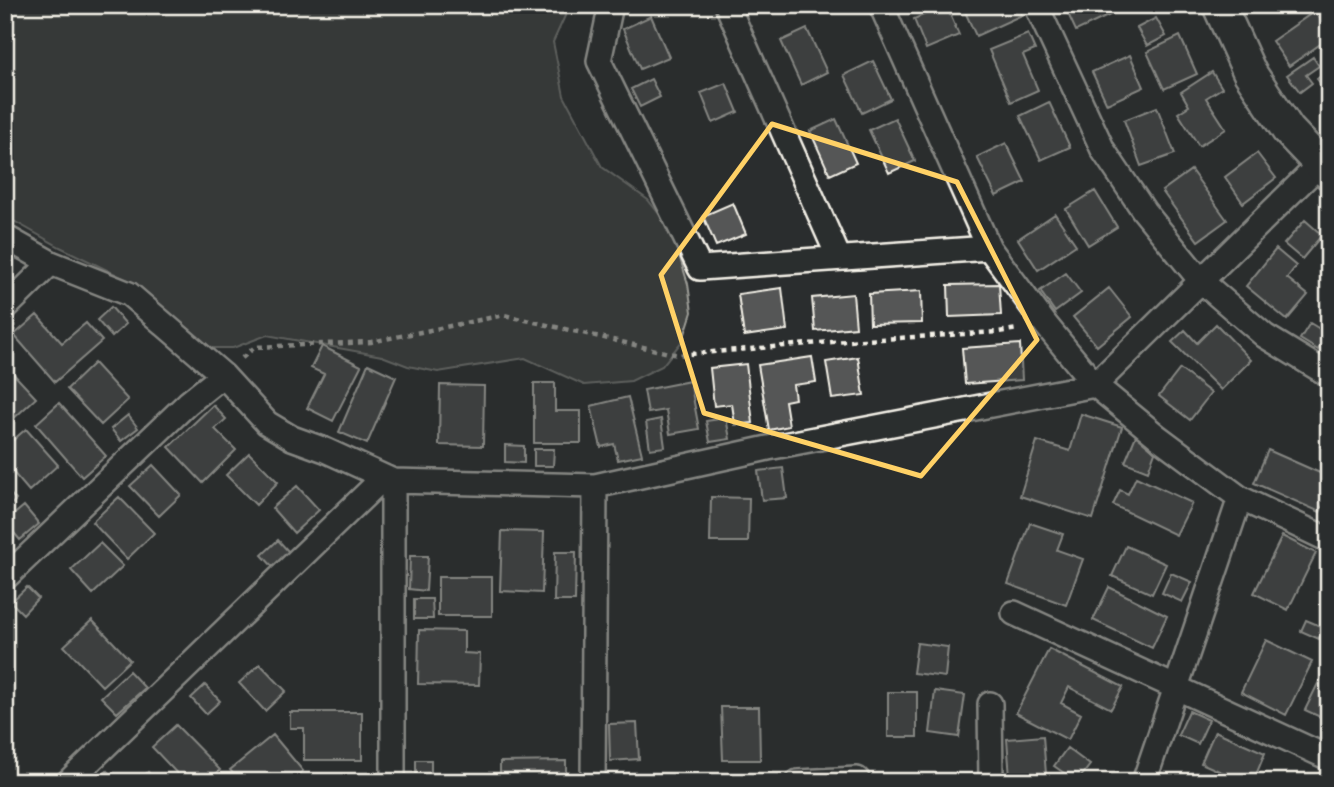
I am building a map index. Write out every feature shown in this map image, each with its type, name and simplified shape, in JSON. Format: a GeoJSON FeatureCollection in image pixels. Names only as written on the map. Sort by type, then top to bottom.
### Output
{"type":"FeatureCollection","features":[{"type":"Feature","properties":{"kind":"street"},"geometry":{"type":"LineString","coordinates":[[611,5],[600,61],[700,268],[989,248]]}},
{"type":"Feature","properties":{"kind":"street"},"geometry":{"type":"LineString","coordinates":[[727,5],[839,258]]}},
{"type":"Feature","properties":{"kind":"street"},"geometry":{"type":"LineString","coordinates":[[881,5],[989,248],[1046,325],[1096,385],[1158,437],[1240,498],[1329,540]]}},
{"type":"Feature","properties":{"kind":"street"},"geometry":{"type":"LineString","coordinates":[[1037,5],[1103,150],[1144,211],[1202,281],[1265,336],[1329,375]]}},
{"type":"Feature","properties":{"kind":"street"},"geometry":{"type":"LineString","coordinates":[[5,237],[51,263],[129,294],[223,375],[267,423],[292,438],[388,479],[596,486],[768,448],[1096,385],[1202,281],[1324,169],[1288,130],[1250,73],[1219,5]]}},
{"type":"Feature","properties":{"kind":"street"},"geometry":{"type":"LineString","coordinates":[[5,307],[51,263]]}},
{"type":"Feature","properties":{"kind":"street"},"geometry":{"type":"LineString","coordinates":[[5,578],[188,403],[223,375]]}},
{"type":"Feature","properties":{"kind":"street"},"geometry":{"type":"LineString","coordinates":[[68,782],[388,479]]}},
{"type":"Feature","properties":{"kind":"street"},"geometry":{"type":"LineString","coordinates":[[388,479],[393,782]]}},
{"type":"Feature","properties":{"kind":"street"},"geometry":{"type":"LineString","coordinates":[[593,782],[596,486]]}},
{"type":"Feature","properties":{"kind":"street"},"geometry":{"type":"LineString","coordinates":[[1144,782],[1240,498]]}},
{"type":"Feature","properties":{"kind":"street"},"geometry":{"type":"LineString","coordinates":[[1014,613],[1329,758]]}},
{"type":"Feature","properties":{"kind":"street"},"geometry":{"type":"LineString","coordinates":[[990,704],[991,782]]}},
{"type":"Feature","properties":{"kind":"street"},"geometry":{"type":"LineString","coordinates":[[798,782],[857,779],[857,782]]}},
{"type":"Feature","properties":{"kind":"path"},"geometry":{"type":"LineString","coordinates":[[223,375],[255,347],[370,342],[504,315],[678,355],[998,332],[1046,325]]}},
{"type":"Feature","properties":{"kind":"highlighted area"},"geometry":{"type":"Polygon","coordinates":[[[772,124],[957,182],[1037,340],[921,476],[704,413],[661,275],[772,124]]]}},
{"type":"Feature","properties":{"kind":"shaded area"},"geometry":{"type":"Polygon","coordinates":[[[5,5],[570,5],[553,42],[564,96],[602,167],[648,200],[663,219],[688,284],[692,312],[683,340],[662,366],[631,381],[584,385],[525,358],[438,372],[408,366],[382,356],[267,335],[233,348],[212,348],[189,333],[134,283],[60,247],[5,216],[5,5]]]}},
{"type":"Feature","properties":{"kind":"building"},"geometry":{"type":"Polygon","coordinates":[[[946,5],[959,35],[926,49],[914,19],[946,5]]]}},
{"type":"Feature","properties":{"kind":"building"},"geometry":{"type":"Polygon","coordinates":[[[962,5],[1017,5],[1022,15],[976,36],[962,5]]]}},
{"type":"Feature","properties":{"kind":"building"},"geometry":{"type":"Polygon","coordinates":[[[1064,5],[1105,5],[1110,15],[1076,31],[1064,5]]]}},
{"type":"Feature","properties":{"kind":"building"},"geometry":{"type":"Polygon","coordinates":[[[1315,11],[1329,32],[1329,38],[1289,66],[1272,41],[1315,11]]]}},
{"type":"Feature","properties":{"kind":"building"},"geometry":{"type":"Polygon","coordinates":[[[651,16],[669,57],[640,69],[623,29],[651,16]]]}},
{"type":"Feature","properties":{"kind":"building"},"geometry":{"type":"Polygon","coordinates":[[[1156,18],[1166,36],[1147,46],[1137,28],[1156,18]]]}},
{"type":"Feature","properties":{"kind":"building"},"geometry":{"type":"Polygon","coordinates":[[[807,29],[827,72],[801,85],[781,41],[807,29]]]}},
{"type":"Feature","properties":{"kind":"building"},"geometry":{"type":"Polygon","coordinates":[[[1028,34],[1035,50],[1023,55],[1038,90],[1011,102],[989,50],[1028,34]]]}},
{"type":"Feature","properties":{"kind":"building"},"geometry":{"type":"Polygon","coordinates":[[[1180,36],[1197,74],[1164,89],[1147,52],[1180,36]]]}},
{"type":"Feature","properties":{"kind":"building"},"geometry":{"type":"Polygon","coordinates":[[[1130,55],[1144,87],[1107,104],[1092,72],[1130,55]]]}},
{"type":"Feature","properties":{"kind":"building"},"geometry":{"type":"Polygon","coordinates":[[[1313,57],[1319,66],[1306,75],[1312,83],[1300,92],[1287,75],[1313,57]]]}},
{"type":"Feature","properties":{"kind":"building"},"geometry":{"type":"Polygon","coordinates":[[[873,61],[891,99],[862,113],[844,75],[873,61]]]}},
{"type":"Feature","properties":{"kind":"building"},"geometry":{"type":"Polygon","coordinates":[[[1329,70],[1329,109],[1321,99],[1328,93],[1317,79],[1329,70]]]}},
{"type":"Feature","properties":{"kind":"building"},"geometry":{"type":"Polygon","coordinates":[[[1212,72],[1222,88],[1206,98],[1226,129],[1199,146],[1178,113],[1189,106],[1181,92],[1212,72]]]}},
{"type":"Feature","properties":{"kind":"building"},"geometry":{"type":"Polygon","coordinates":[[[651,79],[660,97],[640,107],[631,89],[651,79]]]}},
{"type":"Feature","properties":{"kind":"building"},"geometry":{"type":"Polygon","coordinates":[[[726,83],[738,112],[713,123],[701,93],[726,83]]]}},
{"type":"Feature","properties":{"kind":"building"},"geometry":{"type":"Polygon","coordinates":[[[1049,102],[1070,147],[1041,160],[1020,116],[1049,102]]]}},
{"type":"Feature","properties":{"kind":"building"},"geometry":{"type":"Polygon","coordinates":[[[1157,107],[1175,154],[1141,166],[1124,120],[1157,107]]]}},
{"type":"Feature","properties":{"kind":"building"},"geometry":{"type":"Polygon","coordinates":[[[895,118],[915,161],[889,173],[869,130],[895,118]]]}},
{"type":"Feature","properties":{"kind":"building"},"geometry":{"type":"Polygon","coordinates":[[[836,119],[856,163],[830,175],[810,131],[836,119]]]}},
{"type":"Feature","properties":{"kind":"building"},"geometry":{"type":"Polygon","coordinates":[[[1006,143],[1025,182],[996,196],[977,157],[1006,143]]]}},
{"type":"Feature","properties":{"kind":"building"},"geometry":{"type":"Polygon","coordinates":[[[1257,153],[1276,178],[1243,203],[1225,177],[1257,153]]]}},
{"type":"Feature","properties":{"kind":"building"},"geometry":{"type":"Polygon","coordinates":[[[1191,170],[1227,220],[1198,241],[1162,191],[1191,170]]]}},
{"type":"Feature","properties":{"kind":"building"},"geometry":{"type":"Polygon","coordinates":[[[1095,191],[1117,227],[1088,245],[1066,209],[1095,191]]]}},
{"type":"Feature","properties":{"kind":"building"},"geometry":{"type":"Polygon","coordinates":[[[733,203],[746,234],[716,246],[703,216],[733,203]]]}},
{"type":"Feature","properties":{"kind":"building"},"geometry":{"type":"Polygon","coordinates":[[[1055,214],[1076,245],[1038,270],[1018,239],[1055,214]]]}},
{"type":"Feature","properties":{"kind":"building"},"geometry":{"type":"Polygon","coordinates":[[[1305,220],[1322,235],[1302,259],[1284,244],[1305,220]]]}},
{"type":"Feature","properties":{"kind":"building"},"geometry":{"type":"Polygon","coordinates":[[[1276,249],[1296,266],[1287,278],[1308,295],[1287,320],[1246,286],[1276,249]]]}},
{"type":"Feature","properties":{"kind":"building"},"geometry":{"type":"Polygon","coordinates":[[[1066,273],[1081,293],[1055,312],[1040,291],[1066,273]]]}},
{"type":"Feature","properties":{"kind":"building"},"geometry":{"type":"Polygon","coordinates":[[[999,284],[1001,315],[949,317],[948,285],[999,284]]]}},
{"type":"Feature","properties":{"kind":"building"},"geometry":{"type":"Polygon","coordinates":[[[782,288],[787,330],[744,336],[738,294],[782,288]]]}},
{"type":"Feature","properties":{"kind":"building"},"geometry":{"type":"Polygon","coordinates":[[[1109,288],[1132,317],[1097,346],[1073,317],[1109,288]]]}},
{"type":"Feature","properties":{"kind":"building"},"geometry":{"type":"Polygon","coordinates":[[[921,291],[922,323],[870,324],[869,294],[921,291]]]}},
{"type":"Feature","properties":{"kind":"building"},"geometry":{"type":"Polygon","coordinates":[[[853,294],[856,327],[815,331],[812,298],[853,294]]]}},
{"type":"Feature","properties":{"kind":"building"},"geometry":{"type":"Polygon","coordinates":[[[111,307],[126,324],[112,337],[97,320],[111,307]]]}},
{"type":"Feature","properties":{"kind":"building"},"geometry":{"type":"Polygon","coordinates":[[[37,315],[62,343],[86,323],[102,341],[55,382],[14,335],[37,315]]]}},
{"type":"Feature","properties":{"kind":"building"},"geometry":{"type":"Polygon","coordinates":[[[1310,323],[1328,334],[1318,350],[1300,339],[1310,323]]]}},
{"type":"Feature","properties":{"kind":"building"},"geometry":{"type":"Polygon","coordinates":[[[1216,324],[1251,360],[1221,390],[1172,342],[1185,330],[1197,343],[1216,324]]]}},
{"type":"Feature","properties":{"kind":"building"},"geometry":{"type":"Polygon","coordinates":[[[1020,344],[1022,380],[965,384],[962,348],[1020,344]]]}},
{"type":"Feature","properties":{"kind":"building"},"geometry":{"type":"Polygon","coordinates":[[[322,346],[361,366],[333,421],[307,408],[324,374],[311,368],[322,346]]]}},
{"type":"Feature","properties":{"kind":"building"},"geometry":{"type":"Polygon","coordinates":[[[812,357],[816,382],[793,385],[795,399],[785,401],[789,426],[769,430],[758,365],[812,357]]]}},
{"type":"Feature","properties":{"kind":"building"},"geometry":{"type":"Polygon","coordinates":[[[858,357],[864,395],[832,399],[826,362],[858,357]]]}},
{"type":"Feature","properties":{"kind":"building"},"geometry":{"type":"Polygon","coordinates":[[[94,363],[128,400],[101,425],[67,389],[94,363]]]}},
{"type":"Feature","properties":{"kind":"building"},"geometry":{"type":"Polygon","coordinates":[[[368,364],[396,377],[367,444],[339,432],[368,364]]]}},
{"type":"Feature","properties":{"kind":"building"},"geometry":{"type":"Polygon","coordinates":[[[746,364],[753,423],[735,425],[732,404],[714,406],[710,368],[746,364]]]}},
{"type":"Feature","properties":{"kind":"building"},"geometry":{"type":"Polygon","coordinates":[[[8,368],[36,398],[13,419],[5,410],[5,371],[8,368]]]}},
{"type":"Feature","properties":{"kind":"building"},"geometry":{"type":"Polygon","coordinates":[[[1180,369],[1211,393],[1190,420],[1159,396],[1180,369]]]}},
{"type":"Feature","properties":{"kind":"building"},"geometry":{"type":"Polygon","coordinates":[[[690,381],[699,429],[670,434],[666,410],[648,413],[644,390],[690,381]]]}},
{"type":"Feature","properties":{"kind":"building"},"geometry":{"type":"Polygon","coordinates":[[[534,383],[555,383],[555,411],[581,411],[581,443],[534,443],[534,383]]]}},
{"type":"Feature","properties":{"kind":"building"},"geometry":{"type":"Polygon","coordinates":[[[440,385],[484,386],[483,446],[439,445],[440,385]]]}},
{"type":"Feature","properties":{"kind":"building"},"geometry":{"type":"Polygon","coordinates":[[[628,397],[642,455],[618,460],[614,444],[601,447],[591,406],[628,397]]]}},
{"type":"Feature","properties":{"kind":"building"},"geometry":{"type":"Polygon","coordinates":[[[59,403],[106,456],[82,477],[36,424],[59,403]]]}},
{"type":"Feature","properties":{"kind":"building"},"geometry":{"type":"Polygon","coordinates":[[[213,405],[226,419],[215,429],[236,450],[203,483],[169,447],[213,405]]]}},
{"type":"Feature","properties":{"kind":"building"},"geometry":{"type":"Polygon","coordinates":[[[1081,414],[1122,427],[1093,519],[1020,496],[1037,441],[1070,451],[1081,414]]]}},
{"type":"Feature","properties":{"kind":"building"},"geometry":{"type":"Polygon","coordinates":[[[128,415],[138,428],[121,441],[111,429],[128,415]]]}},
{"type":"Feature","properties":{"kind":"building"},"geometry":{"type":"Polygon","coordinates":[[[726,418],[730,439],[710,442],[706,421],[726,418]]]}},
{"type":"Feature","properties":{"kind":"building"},"geometry":{"type":"Polygon","coordinates":[[[661,419],[665,447],[650,449],[646,422],[661,419]]]}},
{"type":"Feature","properties":{"kind":"building"},"geometry":{"type":"Polygon","coordinates":[[[26,429],[58,465],[29,491],[5,463],[5,447],[26,429]]]}},
{"type":"Feature","properties":{"kind":"building"},"geometry":{"type":"Polygon","coordinates":[[[1329,429],[1329,451],[1320,446],[1329,429]]]}},
{"type":"Feature","properties":{"kind":"building"},"geometry":{"type":"Polygon","coordinates":[[[1137,433],[1155,452],[1148,471],[1125,462],[1137,433]]]}},
{"type":"Feature","properties":{"kind":"building"},"geometry":{"type":"Polygon","coordinates":[[[505,445],[524,446],[524,463],[505,462],[505,445]]]}},
{"type":"Feature","properties":{"kind":"building"},"geometry":{"type":"Polygon","coordinates":[[[534,449],[554,449],[553,466],[534,466],[534,449]]]}},
{"type":"Feature","properties":{"kind":"building"},"geometry":{"type":"Polygon","coordinates":[[[1268,450],[1329,477],[1329,492],[1320,512],[1254,483],[1268,450]]]}},
{"type":"Feature","properties":{"kind":"building"},"geometry":{"type":"Polygon","coordinates":[[[249,453],[278,482],[256,505],[226,475],[249,453]]]}},
{"type":"Feature","properties":{"kind":"building"},"geometry":{"type":"Polygon","coordinates":[[[153,465],[181,495],[159,516],[130,486],[153,465]]]}},
{"type":"Feature","properties":{"kind":"building"},"geometry":{"type":"Polygon","coordinates":[[[783,468],[787,498],[762,500],[758,471],[783,468]]]}},
{"type":"Feature","properties":{"kind":"building"},"geometry":{"type":"Polygon","coordinates":[[[1136,477],[1192,503],[1176,535],[1113,505],[1120,490],[1128,494],[1136,477]]]}},
{"type":"Feature","properties":{"kind":"building"},"geometry":{"type":"Polygon","coordinates":[[[297,486],[319,510],[294,533],[272,508],[297,486]]]}},
{"type":"Feature","properties":{"kind":"building"},"geometry":{"type":"Polygon","coordinates":[[[5,488],[16,500],[5,510],[5,488]]]}},
{"type":"Feature","properties":{"kind":"building"},"geometry":{"type":"Polygon","coordinates":[[[119,497],[154,533],[127,559],[92,522],[119,497]]]}},
{"type":"Feature","properties":{"kind":"building"},"geometry":{"type":"Polygon","coordinates":[[[711,497],[749,498],[748,542],[710,542],[711,497]]]}},
{"type":"Feature","properties":{"kind":"building"},"geometry":{"type":"Polygon","coordinates":[[[24,506],[39,524],[20,540],[5,522],[24,506]]]}},
{"type":"Feature","properties":{"kind":"building"},"geometry":{"type":"Polygon","coordinates":[[[1030,523],[1063,534],[1057,550],[1083,559],[1066,605],[1008,584],[1030,523]]]}},
{"type":"Feature","properties":{"kind":"building"},"geometry":{"type":"Polygon","coordinates":[[[502,531],[544,532],[542,593],[500,591],[502,531]]]}},
{"type":"Feature","properties":{"kind":"building"},"geometry":{"type":"Polygon","coordinates":[[[1282,536],[1316,553],[1288,610],[1254,593],[1282,536]]]}},
{"type":"Feature","properties":{"kind":"building"},"geometry":{"type":"Polygon","coordinates":[[[278,540],[289,552],[273,567],[262,555],[278,540]]]}},
{"type":"Feature","properties":{"kind":"building"},"geometry":{"type":"Polygon","coordinates":[[[100,543],[123,566],[93,594],[71,570],[100,543]]]}},
{"type":"Feature","properties":{"kind":"building"},"geometry":{"type":"Polygon","coordinates":[[[1126,546],[1166,564],[1152,594],[1112,576],[1126,546]]]}},
{"type":"Feature","properties":{"kind":"building"},"geometry":{"type":"Polygon","coordinates":[[[555,552],[576,552],[575,601],[554,601],[555,552]]]}},
{"type":"Feature","properties":{"kind":"building"},"geometry":{"type":"Polygon","coordinates":[[[410,556],[428,556],[426,591],[409,589],[410,556]]]}},
{"type":"Feature","properties":{"kind":"building"},"geometry":{"type":"Polygon","coordinates":[[[1171,573],[1192,582],[1182,602],[1162,593],[1171,573]]]}},
{"type":"Feature","properties":{"kind":"building"},"geometry":{"type":"Polygon","coordinates":[[[438,577],[492,577],[492,616],[438,616],[438,577]]]}},
{"type":"Feature","properties":{"kind":"building"},"geometry":{"type":"Polygon","coordinates":[[[27,587],[38,598],[23,614],[11,602],[27,587]]]}},
{"type":"Feature","properties":{"kind":"building"},"geometry":{"type":"Polygon","coordinates":[[[1109,587],[1167,616],[1152,648],[1093,620],[1109,587]]]}},
{"type":"Feature","properties":{"kind":"building"},"geometry":{"type":"Polygon","coordinates":[[[414,599],[432,599],[433,619],[414,619],[414,599]]]}},
{"type":"Feature","properties":{"kind":"building"},"geometry":{"type":"Polygon","coordinates":[[[92,620],[130,660],[102,686],[64,646],[92,620]]]}},
{"type":"Feature","properties":{"kind":"building"},"geometry":{"type":"Polygon","coordinates":[[[1306,620],[1325,628],[1319,639],[1301,631],[1306,620]]]}},
{"type":"Feature","properties":{"kind":"building"},"geometry":{"type":"Polygon","coordinates":[[[419,630],[464,631],[464,653],[480,654],[479,685],[418,684],[419,630]]]}},
{"type":"Feature","properties":{"kind":"building"},"geometry":{"type":"Polygon","coordinates":[[[1266,640],[1312,662],[1286,715],[1241,692],[1266,640]]]}},
{"type":"Feature","properties":{"kind":"building"},"geometry":{"type":"Polygon","coordinates":[[[917,643],[948,647],[945,677],[913,673],[917,643]]]}},
{"type":"Feature","properties":{"kind":"building"},"geometry":{"type":"Polygon","coordinates":[[[1049,649],[1123,687],[1111,709],[1069,687],[1061,703],[1081,714],[1068,740],[1016,713],[1049,649]]]}},
{"type":"Feature","properties":{"kind":"building"},"geometry":{"type":"Polygon","coordinates":[[[260,664],[286,691],[265,711],[239,683],[260,664]]]}},
{"type":"Feature","properties":{"kind":"building"},"geometry":{"type":"Polygon","coordinates":[[[1327,665],[1329,666],[1329,721],[1305,710],[1327,665]]]}},
{"type":"Feature","properties":{"kind":"building"},"geometry":{"type":"Polygon","coordinates":[[[129,671],[145,688],[117,713],[101,697],[129,671]]]}},
{"type":"Feature","properties":{"kind":"building"},"geometry":{"type":"Polygon","coordinates":[[[205,685],[220,701],[206,714],[191,698],[205,685]]]}},
{"type":"Feature","properties":{"kind":"building"},"geometry":{"type":"Polygon","coordinates":[[[935,691],[965,695],[959,737],[930,733],[935,691]]]}},
{"type":"Feature","properties":{"kind":"building"},"geometry":{"type":"Polygon","coordinates":[[[888,692],[917,692],[917,737],[888,737],[888,692]]]}},
{"type":"Feature","properties":{"kind":"building"},"geometry":{"type":"Polygon","coordinates":[[[721,707],[759,707],[760,760],[723,760],[721,707]]]}},
{"type":"Feature","properties":{"kind":"building"},"geometry":{"type":"Polygon","coordinates":[[[1189,711],[1209,720],[1198,744],[1178,735],[1189,711]]]}},
{"type":"Feature","properties":{"kind":"building"},"geometry":{"type":"Polygon","coordinates":[[[290,712],[362,712],[362,760],[304,760],[304,728],[290,728],[290,712]]]}},
{"type":"Feature","properties":{"kind":"building"},"geometry":{"type":"Polygon","coordinates":[[[637,723],[639,759],[610,761],[609,724],[637,723]]]}},
{"type":"Feature","properties":{"kind":"building"},"geometry":{"type":"Polygon","coordinates":[[[176,725],[220,770],[207,782],[185,782],[152,747],[176,725]]]}},
{"type":"Feature","properties":{"kind":"building"},"geometry":{"type":"Polygon","coordinates":[[[1215,731],[1265,753],[1253,782],[1244,782],[1201,763],[1215,731]]]}},
{"type":"Feature","properties":{"kind":"building"},"geometry":{"type":"Polygon","coordinates":[[[273,735],[303,771],[290,782],[276,782],[270,775],[262,782],[240,782],[230,770],[273,735]]]}},
{"type":"Feature","properties":{"kind":"building"},"geometry":{"type":"Polygon","coordinates":[[[1043,736],[1046,774],[1010,777],[1007,739],[1043,736]]]}},
{"type":"Feature","properties":{"kind":"building"},"geometry":{"type":"Polygon","coordinates":[[[1067,748],[1090,765],[1077,782],[1054,766],[1067,748]]]}},
{"type":"Feature","properties":{"kind":"building"},"geometry":{"type":"Polygon","coordinates":[[[416,760],[431,760],[431,782],[416,782],[416,760]]]}},
{"type":"Feature","properties":{"kind":"building"},"geometry":{"type":"Polygon","coordinates":[[[566,761],[566,782],[500,782],[500,762],[566,761]]]}},
{"type":"Feature","properties":{"kind":"building"},"geometry":{"type":"Polygon","coordinates":[[[107,771],[117,782],[98,780],[107,771]]]}},
{"type":"Feature","properties":{"kind":"building"},"geometry":{"type":"Polygon","coordinates":[[[148,772],[157,782],[138,782],[148,772]]]}},
{"type":"Feature","properties":{"kind":"building"},"geometry":{"type":"Polygon","coordinates":[[[976,774],[976,782],[947,782],[947,775],[976,774]]]}},
{"type":"Feature","properties":{"kind":"building"},"geometry":{"type":"Polygon","coordinates":[[[877,776],[898,776],[898,782],[877,782],[877,776]]]}}]}
